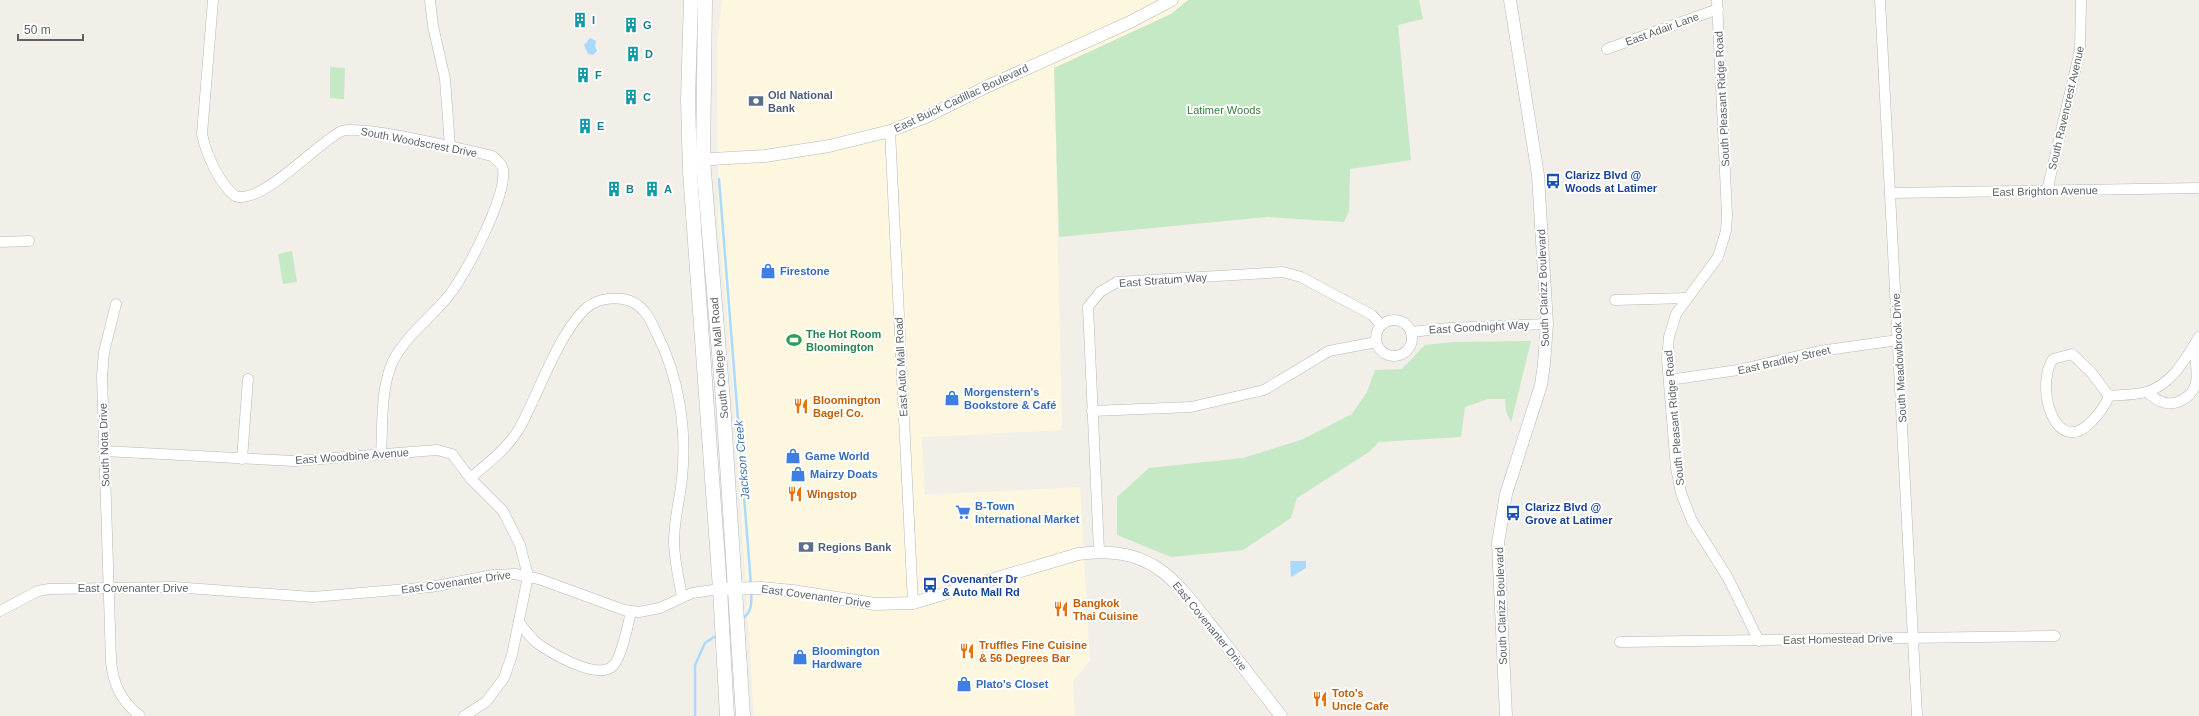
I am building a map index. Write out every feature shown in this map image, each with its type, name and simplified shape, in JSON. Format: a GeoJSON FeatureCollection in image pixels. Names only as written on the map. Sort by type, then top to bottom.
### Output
{"type":"FeatureCollection","features":[{"type":"Feature","properties":{"kind":"main road","name":"South College Mall Road"},"geometry":{"type":"LineString","coordinates":[[691,0],[688,99],[723,401],[739,588],[736,609],[743,716]]}},
{"type":"Feature","properties":{"kind":"main road","name":"South College Mall Road"},"geometry":{"type":"LineString","coordinates":[[705,0],[696,160],[706,402],[720,589],[727,716]]}},
{"type":"Feature","properties":{"kind":"street","name":"South Woodscrest Drive"},"geometry":{"type":"LineString","coordinates":[[213,0],[202,134],[206,150],[219,175],[235,196],[248,196],[279,179],[344,131],[364,130],[450,146],[492,156],[496,159],[503,171],[501,187],[484,235],[454,289],[402,346],[393,363],[386,382],[381,454]]}},
{"type":"Feature","properties":{"kind":"street"},"geometry":{"type":"LineString","coordinates":[[430,0],[433,26],[445,74],[450,146]]}},
{"type":"Feature","properties":{"kind":"street","name":"East Buick Cadillac Boulevard"},"geometry":{"type":"LineString","coordinates":[[696,160],[764,156],[809,149],[890,131],[926,117],[988,86],[1128,23],[1172,0]]}},
{"type":"Feature","properties":{"kind":"street","name":"South Clarizz Boulevard"},"geometry":{"type":"LineString","coordinates":[[1506,716],[1498,542],[1506,494],[1541,385],[1544,364],[1546,324],[1538,175],[1510,0]]}},
{"type":"Feature","properties":{"kind":"street","name":"South Meadowbrook Drive"},"geometry":{"type":"LineString","coordinates":[[1880,0],[1917,716]]}},
{"type":"Feature","properties":{"kind":"street","name":"South Ravencrest Avenue"},"geometry":{"type":"LineString","coordinates":[[2047,191],[2078,65],[2082,33],[2081,0]]}},
{"type":"Feature","properties":{"kind":"street","name":"East Adair Lane"},"geometry":{"type":"LineString","coordinates":[[1606,49],[1718,4]]}},
{"type":"Feature","properties":{"kind":"street","name":"South Pleasant Ridge Road"},"geometry":{"type":"LineString","coordinates":[[1718,4],[1727,223],[1718,257],[1676,314],[1669,337],[1667,354],[1676,468],[1686,506],[1699,534],[1728,578],[1759,641]]}},
{"type":"Feature","properties":{"kind":"street","name":"East Auto Mall Road"},"geometry":{"type":"LineString","coordinates":[[890,131],[913,602]]}},
{"type":"Feature","properties":{"kind":"street","name":"East Brighton Avenue"},"geometry":{"type":"LineString","coordinates":[[1891,193],[2199,188]]}},
{"type":"Feature","properties":{"kind":"street"},"geometry":{"type":"LineString","coordinates":[[0,242],[29,241]]}},
{"type":"Feature","properties":{"kind":"street","name":"East Stratum Way"},"geometry":{"type":"LineString","coordinates":[[1099,551],[1088,307],[1100,292],[1118,282],[1283,272],[1301,276],[1372,315],[1381,325]]}},
{"type":"Feature","properties":{"kind":"street"},"geometry":{"type":"LineString","coordinates":[[1615,300],[1687,298]]}},
{"type":"Feature","properties":{"kind":"street"},"geometry":{"type":"LineString","coordinates":[[470,478],[498,454],[518,430],[563,340],[579,315],[594,303],[608,299],[623,299],[637,304],[648,317],[665,349],[673,371],[679,400],[684,458],[674,541],[682,597]]}},
{"type":"Feature","properties":{"kind":"street","name":"South Nota Drive"},"geometry":{"type":"LineString","coordinates":[[116,304],[103,362],[108,588],[113,677],[121,696],[140,716]]}},
{"type":"Feature","properties":{"kind":"street"},"geometry":{"type":"LineString","coordinates":[[1397,320],[1408,326],[1411,332],[1411,343],[1408,349],[1398,355],[1386,354],[1379,348],[1376,342],[1376,332],[1386,321],[1397,320]]}},
{"type":"Feature","properties":{"kind":"street","name":"East Goodnight Way"},"geometry":{"type":"LineString","coordinates":[[1411,332],[1449,328],[1546,324]]}},
{"type":"Feature","properties":{"kind":"street","name":"East Bradley Street"},"geometry":{"type":"LineString","coordinates":[[1669,380],[1738,370],[1832,349],[1898,340]]}},
{"type":"Feature","properties":{"kind":"street"},"geometry":{"type":"LineString","coordinates":[[2147,392],[2160,401],[2171,403],[2184,400],[2193,391],[2196,381],[2196,341]]}},
{"type":"Feature","properties":{"kind":"street"},"geometry":{"type":"LineString","coordinates":[[2109,396],[2147,392],[2167,380],[2180,368],[2196,341]]}},
{"type":"Feature","properties":{"kind":"street"},"geometry":{"type":"LineString","coordinates":[[1092,411],[1191,407],[1264,390],[1329,351],[1376,342]]}},
{"type":"Feature","properties":{"kind":"street"},"geometry":{"type":"LineString","coordinates":[[2072,354],[2091,372],[2109,396],[2105,407],[2088,426],[2077,432],[2064,431],[2053,420],[2048,405],[2046,377],[2047,368],[2053,359],[2062,355],[2072,354]]}},
{"type":"Feature","properties":{"kind":"street"},"geometry":{"type":"LineString","coordinates":[[242,459],[248,379]]}},
{"type":"Feature","properties":{"kind":"street"},"geometry":{"type":"LineString","coordinates":[[706,402],[723,401]]}},
{"type":"Feature","properties":{"kind":"street","name":"East Woodbine Avenue"},"geometry":{"type":"LineString","coordinates":[[104,451],[294,461],[442,450],[452,454],[470,478],[506,516],[520,545],[528,576]]}},
{"type":"Feature","properties":{"kind":"street","name":"East Covenanter Drive"},"geometry":{"type":"LineString","coordinates":[[0,611],[43,589],[180,587],[313,597],[431,587],[503,574],[528,576],[631,612],[654,610],[692,593],[739,588],[793,591],[875,604],[913,602],[1078,554],[1099,551],[1121,553],[1142,559],[1175,580],[1281,716]]}},
{"type":"Feature","properties":{"kind":"street"},"geometry":{"type":"LineString","coordinates":[[464,716],[478,713],[504,678],[510,661],[528,576]]}},
{"type":"Feature","properties":{"kind":"street"},"geometry":{"type":"LineString","coordinates":[[519,622],[537,642],[558,656],[585,668],[601,671],[610,668],[617,661],[631,612]]}},
{"type":"Feature","properties":{"kind":"street","name":"East Homestead Drive"},"geometry":{"type":"LineString","coordinates":[[1620,642],[2055,636]]}},
{"type":"Feature","properties":{"kind":"shaded area"},"geometry":{"type":"Polygon","coordinates":[[[722,0],[1188,0],[1171,14],[1054,68],[1062,430],[922,437],[925,495],[1080,487],[1090,660],[1073,682],[1075,716],[754,716],[733,386],[718,217],[717,47],[722,0]]]}},
{"type":"Feature","properties":{"kind":"green space","name":"Latimer Woods"},"geometry":{"type":"Polygon","coordinates":[[[1188,0],[1419,0],[1423,19],[1398,25],[1411,160],[1350,169],[1349,211],[1344,222],[1267,217],[1059,237],[1054,68],[1171,14],[1188,0]]]}},
{"type":"Feature","properties":{"kind":"green space"},"geometry":{"type":"Polygon","coordinates":[[[330,67],[345,68],[344,99],[330,98],[330,67]]]}},
{"type":"Feature","properties":{"kind":"green space"},"geometry":{"type":"Polygon","coordinates":[[[292,251],[297,282],[283,284],[278,254],[292,251]]]}},
{"type":"Feature","properties":{"kind":"green space"},"geometry":{"type":"Polygon","coordinates":[[[1531,341],[1511,423],[1506,411],[1505,399],[1488,399],[1465,407],[1461,437],[1379,442],[1369,452],[1297,498],[1291,518],[1243,550],[1171,557],[1117,535],[1117,497],[1149,468],[1243,458],[1301,440],[1352,414],[1367,392],[1375,370],[1402,369],[1425,345],[1453,342],[1531,341]]]}},
{"type":"Feature","properties":{"kind":"water"},"geometry":{"type":"Polygon","coordinates":[[[590,38],[596,41],[595,46],[597,51],[593,55],[588,54],[584,45],[590,38]]]}},
{"type":"Feature","properties":{"kind":"water"},"geometry":{"type":"Polygon","coordinates":[[[1290,561],[1306,561],[1306,568],[1291,577],[1290,561]]]}},
{"type":"Feature","properties":{"kind":"waterway","name":"Jackson Creek"},"geometry":{"type":"LineString","coordinates":[[719,179],[751,585]]}},
{"type":"Feature","properties":{"kind":"waterway","name":"Jackson Creek"},"geometry":{"type":"LineString","coordinates":[[742,619],[750,610],[751,592]]}},
{"type":"Feature","properties":{"kind":"waterway","name":"Jackson Creek"},"geometry":{"type":"LineString","coordinates":[[695,716],[695,665],[705,643],[717,635]]}},
{"type":"Feature","properties":{"kind":"place","name":"I"},"geometry":{"type":"Point","coordinates":[580,20]}},
{"type":"Feature","properties":{"kind":"place","name":"G"},"geometry":{"type":"Point","coordinates":[631,25]}},
{"type":"Feature","properties":{"kind":"place","name":"D"},"geometry":{"type":"Point","coordinates":[633,54]}},
{"type":"Feature","properties":{"kind":"place","name":"F"},"geometry":{"type":"Point","coordinates":[583,75]}},
{"type":"Feature","properties":{"kind":"place","name":"C"},"geometry":{"type":"Point","coordinates":[631,97]}},
{"type":"Feature","properties":{"kind":"place","name":"Old National Bank"},"geometry":{"type":"Point","coordinates":[756,101]}},
{"type":"Feature","properties":{"kind":"place","name":"E"},"geometry":{"type":"Point","coordinates":[585,126]}},
{"type":"Feature","properties":{"kind":"place","name":"Clarizz Blvd @ Woods at Latimer"},"geometry":{"type":"Point","coordinates":[1553,181]}},
{"type":"Feature","properties":{"kind":"place","name":"B"},"geometry":{"type":"Point","coordinates":[614,189]}},
{"type":"Feature","properties":{"kind":"place","name":"A"},"geometry":{"type":"Point","coordinates":[652,189]}},
{"type":"Feature","properties":{"kind":"place","name":"Firestone"},"geometry":{"type":"Point","coordinates":[768,271]}},
{"type":"Feature","properties":{"kind":"place","name":"The Hot Room Bloomington"},"geometry":{"type":"Point","coordinates":[794,340]}},
{"type":"Feature","properties":{"kind":"place","name":"Morgenstern's Bookstore & Café"},"geometry":{"type":"Point","coordinates":[952,398]}},
{"type":"Feature","properties":{"kind":"place","name":"Bloomington Bagel Co."},"geometry":{"type":"Point","coordinates":[801,406]}},
{"type":"Feature","properties":{"kind":"place","name":"Game World"},"geometry":{"type":"Point","coordinates":[793,456]}},
{"type":"Feature","properties":{"kind":"place","name":"Mairzy Doats"},"geometry":{"type":"Point","coordinates":[798,474]}},
{"type":"Feature","properties":{"kind":"place","name":"Wingstop"},"geometry":{"type":"Point","coordinates":[795,494]}},
{"type":"Feature","properties":{"kind":"place","name":"B-Town International Market"},"geometry":{"type":"Point","coordinates":[963,512]}},
{"type":"Feature","properties":{"kind":"place","name":"Clarizz Blvd @ Grove at Latimer"},"geometry":{"type":"Point","coordinates":[1513,513]}},
{"type":"Feature","properties":{"kind":"place","name":"Regions Bank"},"geometry":{"type":"Point","coordinates":[806,547]}},
{"type":"Feature","properties":{"kind":"place","name":"Covenanter Dr & Auto Mall Rd"},"geometry":{"type":"Point","coordinates":[930,585]}},
{"type":"Feature","properties":{"kind":"place","name":"Bangkok Thai Cuisine"},"geometry":{"type":"Point","coordinates":[1061,609]}},
{"type":"Feature","properties":{"kind":"place","name":"Truffles Fine Cuisine & 56 Degrees Bar"},"geometry":{"type":"Point","coordinates":[967,651]}},
{"type":"Feature","properties":{"kind":"place","name":"Bloomington Hardware"},"geometry":{"type":"Point","coordinates":[800,657]}},
{"type":"Feature","properties":{"kind":"place","name":"Plato's Closet"},"geometry":{"type":"Point","coordinates":[964,684]}},
{"type":"Feature","properties":{"kind":"place","name":"Toto's Uncle Cafe"},"geometry":{"type":"Point","coordinates":[1320,699]}}]}
